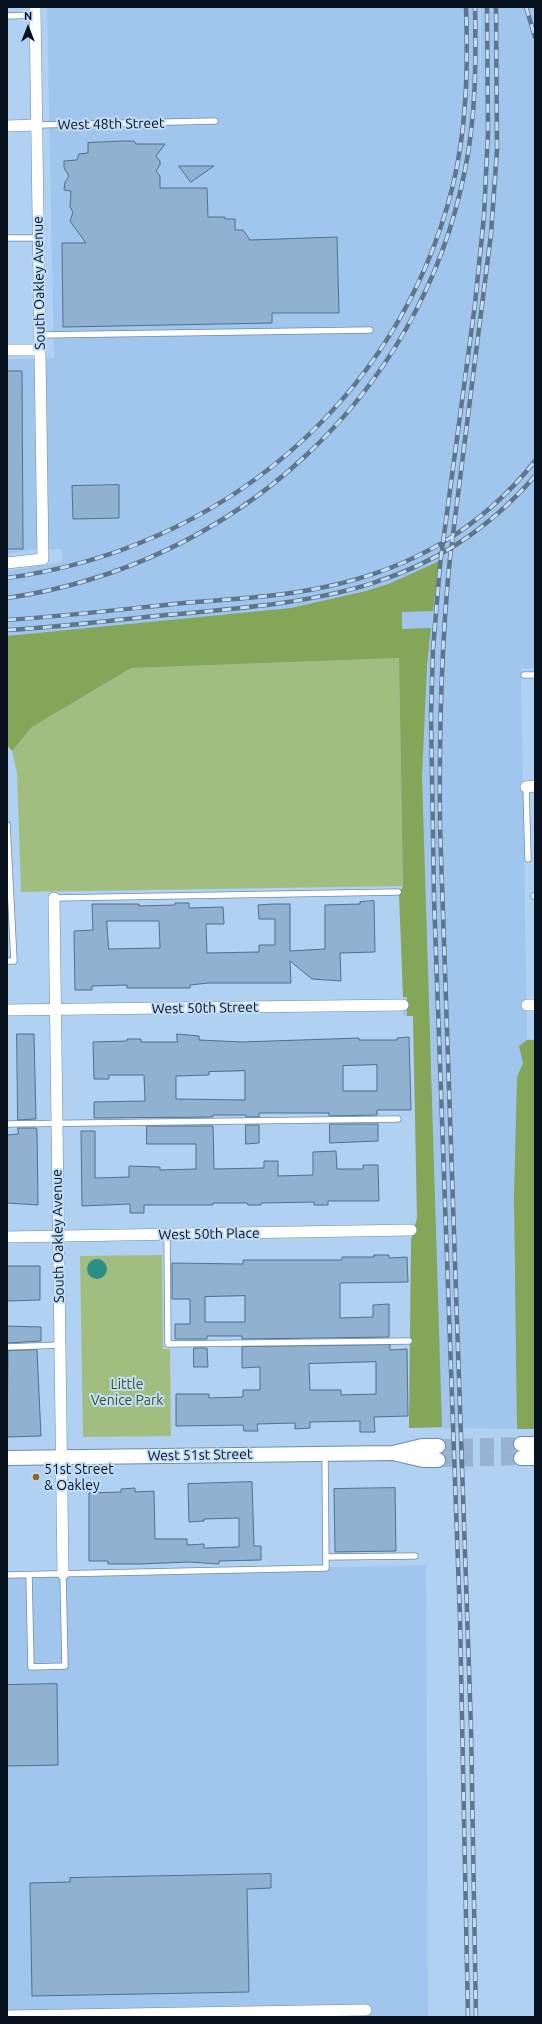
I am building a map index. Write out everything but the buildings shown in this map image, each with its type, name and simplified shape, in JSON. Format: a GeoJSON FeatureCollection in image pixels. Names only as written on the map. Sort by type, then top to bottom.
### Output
{"type":"FeatureCollection","features":[{"type":"Feature","properties":{"kind":"street","name":"South Oakley Avenue"},"geometry":{"type":"LineString","coordinates":[[7,563],[43,559],[35,11]]}},
{"type":"Feature","properties":{"kind":"street","name":"West 48th Street"},"geometry":{"type":"LineString","coordinates":[[7,126],[36,125]]}},
{"type":"Feature","properties":{"kind":"street"},"geometry":{"type":"LineString","coordinates":[[7,350],[40,350]]}},
{"type":"Feature","properties":{"kind":"street","name":"South Oakley Avenue"},"geometry":{"type":"LineString","coordinates":[[54,898],[63,1574]]}},
{"type":"Feature","properties":{"kind":"street","name":"West 50th Street"},"geometry":{"type":"LineString","coordinates":[[7,1010],[403,1005]]}},
{"type":"Feature","properties":{"kind":"street","name":"West 50th Place"},"geometry":{"type":"LineString","coordinates":[[7,1237],[411,1230]]}},
{"type":"Feature","properties":{"kind":"street"},"geometry":{"type":"LineString","coordinates":[[521,1444],[535,1444]]}},
{"type":"Feature","properties":{"kind":"street","name":"West 51st Street"},"geometry":{"type":"LineString","coordinates":[[7,1458],[393,1453],[423,1460],[438,1453]]}},
{"type":"Feature","properties":{"kind":"street"},"geometry":{"type":"LineString","coordinates":[[7,2016],[366,2010]]}},
{"type":"Feature","properties":{"kind":"lane"},"geometry":{"type":"LineString","coordinates":[[7,16],[35,11]]}},
{"type":"Feature","properties":{"kind":"lane","name":"West 48th Street"},"geometry":{"type":"LineString","coordinates":[[36,125],[215,122]]}},
{"type":"Feature","properties":{"kind":"lane"},"geometry":{"type":"LineString","coordinates":[[7,238],[38,238]]}},
{"type":"Feature","properties":{"kind":"lane"},"geometry":{"type":"LineString","coordinates":[[40,334],[370,330]]}},
{"type":"Feature","properties":{"kind":"lane"},"geometry":{"type":"LineString","coordinates":[[524,676],[535,675]]}},
{"type":"Feature","properties":{"kind":"lane"},"geometry":{"type":"LineString","coordinates":[[528,859],[530,786]]}},
{"type":"Feature","properties":{"kind":"lane"},"geometry":{"type":"LineString","coordinates":[[7,825],[14,961],[7,961]]}},
{"type":"Feature","properties":{"kind":"lane"},"geometry":{"type":"LineString","coordinates":[[54,898],[398,892]]}},
{"type":"Feature","properties":{"kind":"lane"},"geometry":{"type":"LineString","coordinates":[[7,1124],[398,1119]]}},
{"type":"Feature","properties":{"kind":"lane"},"geometry":{"type":"LineString","coordinates":[[167,1234],[168,1344],[409,1341]]}},
{"type":"Feature","properties":{"kind":"lane"},"geometry":{"type":"LineString","coordinates":[[7,1347],[60,1345]]}},
{"type":"Feature","properties":{"kind":"lane"},"geometry":{"type":"LineString","coordinates":[[7,1575],[326,1568],[325,1454]]}},
{"type":"Feature","properties":{"kind":"lane"},"geometry":{"type":"LineString","coordinates":[[326,1557],[416,1556]]}},
{"type":"Feature","properties":{"kind":"lane"},"geometry":{"type":"LineString","coordinates":[[29,1574],[31,1667],[65,1666],[63,1574]]}},
{"type":"Feature","properties":{"kind":"shaded area"},"geometry":{"type":"Polygon","coordinates":[[[47,7],[479,7],[481,112],[481,7],[535,7],[535,668],[521,669],[527,1039],[535,1040],[535,1429],[409,1428],[411,1240],[417,1218],[413,1016],[403,1016],[403,886],[7,687],[7,571],[62,562],[62,549],[30,550],[7,554],[7,359],[54,358],[47,7]]]}},
{"type":"Feature","properties":{"kind":"shaded area"},"geometry":{"type":"Polygon","coordinates":[[[439,561],[433,611],[402,612],[402,629],[431,628],[427,666],[422,776],[442,1427],[409,1428],[411,1240],[417,1218],[413,1016],[407,1016],[407,997],[403,997],[399,894],[403,886],[399,658],[131,668],[32,727],[12,751],[7,745],[7,636],[291,608],[366,591],[391,583],[439,561]]]}},
{"type":"Feature","properties":{"kind":"shaded area"},"geometry":{"type":"Polygon","coordinates":[[[527,1040],[535,1040],[535,1429],[517,1429],[514,1198],[517,1077],[523,1063],[519,1046],[527,1040]]]}},
{"type":"Feature","properties":{"kind":"shaded area"},"geometry":{"type":"Polygon","coordinates":[[[97,1259],[104,1262],[107,1269],[104,1276],[97,1279],[90,1276],[87,1269],[90,1262],[97,1259]]]}},
{"type":"Feature","properties":{"kind":"shaded area"},"geometry":{"type":"Polygon","coordinates":[[[426,1565],[428,2017],[7,2017],[7,1575],[426,1565]]]}},
{"type":"Feature","properties":{"kind":"green space"},"geometry":{"type":"Polygon","coordinates":[[[399,658],[403,886],[21,892],[17,773],[12,751],[32,727],[131,668],[399,658]]]}},
{"type":"Feature","properties":{"kind":"green space","name":"Little Venice Park"},"geometry":{"type":"Polygon","coordinates":[[[162,1255],[163,1349],[170,1349],[171,1436],[83,1437],[80,1256],[162,1255]]]}},
{"type":"Feature","properties":{"kind":"tunnel"},"geometry":{"type":"LineString","coordinates":[[438,1446],[521,1444]]}},
{"type":"Feature","properties":{"kind":"tunnel"},"geometry":{"type":"LineString","coordinates":[[438,1460],[521,1458]]}},
{"type":"Feature","properties":{"kind":"railway"},"geometry":{"type":"LineString","coordinates":[[7,578],[85,562],[159,535],[228,498],[290,452],[344,398],[390,335],[426,265],[452,189],[464,121],[467,53],[466,7]]}},
{"type":"Feature","properties":{"kind":"railway"},"geometry":{"type":"LineString","coordinates":[[7,598],[90,579],[168,549],[240,508],[305,457],[360,396],[407,328],[442,252],[465,170],[469,150],[474,89],[475,7]]}},
{"type":"Feature","properties":{"kind":"railway"},"geometry":{"type":"LineString","coordinates":[[468,2017],[460,1619],[434,898],[431,715],[433,649],[440,565],[475,304],[484,216],[488,132],[487,7]]}},
{"type":"Feature","properties":{"kind":"railway"},"geometry":{"type":"LineString","coordinates":[[476,2017],[471,1727],[440,826],[440,759],[441,692],[450,558],[491,234],[497,150],[496,7]]}},
{"type":"Feature","properties":{"kind":"railway"},"geometry":{"type":"LineString","coordinates":[[526,7],[535,37]]}},
{"type":"Feature","properties":{"kind":"railway"},"geometry":{"type":"LineString","coordinates":[[7,620],[273,595],[325,587],[356,579],[415,557],[442,543],[491,507],[514,485],[535,461]]}},
{"type":"Feature","properties":{"kind":"railway"},"geometry":{"type":"LineString","coordinates":[[7,630],[271,604],[320,596],[367,585],[412,568],[455,546],[496,515],[535,476]]}},
{"type":"Feature","properties":{"kind":"place","name":"51st Street & Oakley"},"geometry":{"type":"Point","coordinates":[36,1477]}}]}
